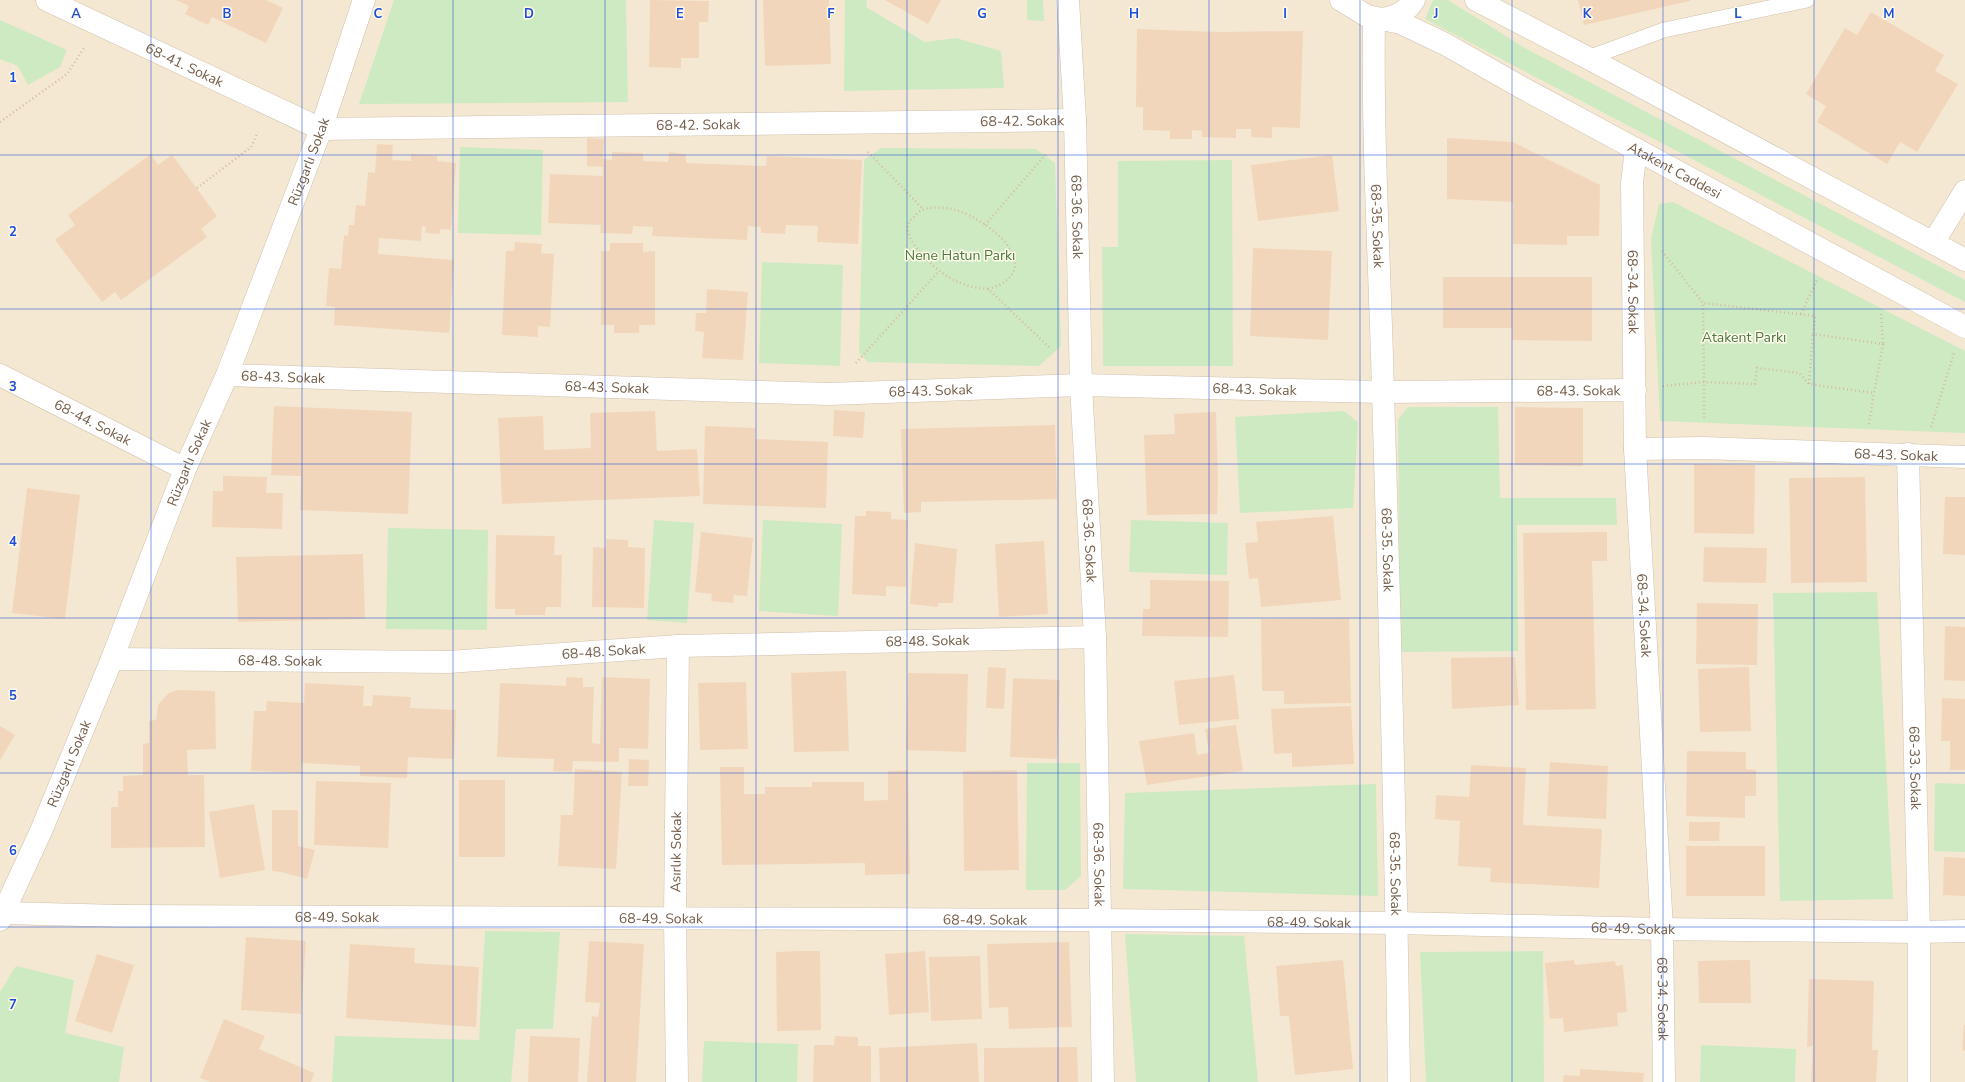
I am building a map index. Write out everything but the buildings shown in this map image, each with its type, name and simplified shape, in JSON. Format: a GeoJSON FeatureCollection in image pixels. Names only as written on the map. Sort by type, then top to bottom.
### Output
{"type":"FeatureCollection","features":[{"type":"Feature","properties":{"kind":"street","name":"68-41. Sokak"},"geometry":{"type":"LineString","coordinates":[[47,0],[322,129]]}},
{"type":"Feature","properties":{"kind":"street","name":"Rüzgarlı Sokak"},"geometry":{"type":"LineString","coordinates":[[2,917],[41,831],[112,659],[185,469],[227,375],[322,129],[364,0]]}},
{"type":"Feature","properties":{"kind":"street","name":"68-36. Sokak"},"geometry":{"type":"LineString","coordinates":[[1068,0],[1075,120],[1081,385],[1095,637],[1103,1082]]}},
{"type":"Feature","properties":{"kind":"street"},"geometry":{"type":"LineString","coordinates":[[1378,19],[1399,15],[1406,10],[1414,0]]}},
{"type":"Feature","properties":{"kind":"street"},"geometry":{"type":"LineString","coordinates":[[1482,2],[1965,260]]}},
{"type":"Feature","properties":{"kind":"street","name":"Atakent Caddesi"},"geometry":{"type":"LineString","coordinates":[[1348,3],[1378,19],[1401,23],[1418,30],[1828,254],[1965,327]]}},
{"type":"Feature","properties":{"kind":"street","name":"68-35. Sokak"},"geometry":{"type":"LineString","coordinates":[[1378,19],[1373,92],[1383,392],[1397,923],[1399,1082]]}},
{"type":"Feature","properties":{"kind":"street","name":"68-42. Sokak"},"geometry":{"type":"LineString","coordinates":[[322,129],[1075,120]]}},
{"type":"Feature","properties":{"kind":"street","name":"68-34. Sokak"},"geometry":{"type":"LineString","coordinates":[[1636,149],[1632,183],[1635,449],[1662,929],[1664,1082]]}},
{"type":"Feature","properties":{"kind":"street"},"geometry":{"type":"LineString","coordinates":[[1933,243],[1965,191]]}},
{"type":"Feature","properties":{"kind":"street","name":"68-44. Sokak"},"geometry":{"type":"LineString","coordinates":[[0,375],[185,469]]}},
{"type":"Feature","properties":{"kind":"street","name":"68-43. Sokak"},"geometry":{"type":"LineString","coordinates":[[227,375],[829,394],[1081,385],[1383,392],[1635,390]]}},
{"type":"Feature","properties":{"kind":"street","name":"68-43. Sokak"},"geometry":{"type":"LineString","coordinates":[[1635,449],[1703,448],[1965,457]]}},
{"type":"Feature","properties":{"kind":"street","name":"68-33. Sokak"},"geometry":{"type":"LineString","coordinates":[[1908,454],[1919,932],[1919,1082]]}},
{"type":"Feature","properties":{"kind":"street","name":"68-48. Sokak"},"geometry":{"type":"LineString","coordinates":[[112,659],[448,662],[678,646],[1095,637]]}},
{"type":"Feature","properties":{"kind":"street","name":"Asırlık Sokak"},"geometry":{"type":"LineString","coordinates":[[677,1082],[676,917],[678,646]]}},
{"type":"Feature","properties":{"kind":"street","name":"68-49. Sokak"},"geometry":{"type":"LineString","coordinates":[[2,917],[676,917],[1099,920],[1397,923],[1662,929],[1919,932],[1965,931]]}},
{"type":"Feature","properties":{"kind":"lane"},"geometry":{"type":"LineString","coordinates":[[1588,58],[1664,30],[1807,0]]}},
{"type":"Feature","properties":{"kind":"path"},"geometry":{"type":"LineString","coordinates":[[0,122],[67,74],[99,24]]}},
{"type":"Feature","properties":{"kind":"path"},"geometry":{"type":"LineString","coordinates":[[985,225],[1075,120]]}},
{"type":"Feature","properties":{"kind":"path"},"geometry":{"type":"LineString","coordinates":[[840,123],[923,209]]}},
{"type":"Feature","properties":{"kind":"path"},"geometry":{"type":"LineString","coordinates":[[197,188],[240,158]]}},
{"type":"Feature","properties":{"kind":"path"},"geometry":{"type":"LineString","coordinates":[[935,207],[956,210],[985,225],[1001,236],[1010,249],[1015,260],[1013,272],[1008,279],[997,287],[988,289],[977,288],[955,281],[939,271],[914,245],[908,231],[908,224],[916,213],[923,209],[935,207]]}},
{"type":"Feature","properties":{"kind":"path"},"geometry":{"type":"LineString","coordinates":[[1661,249],[1703,303],[1703,448]]}},
{"type":"Feature","properties":{"kind":"path"},"geometry":{"type":"LineString","coordinates":[[1801,314],[1828,254]]}},
{"type":"Feature","properties":{"kind":"path"},"geometry":{"type":"LineString","coordinates":[[829,394],[939,271]]}},
{"type":"Feature","properties":{"kind":"path"},"geometry":{"type":"LineString","coordinates":[[988,289],[1044,342],[1081,385]]}},
{"type":"Feature","properties":{"kind":"path"},"geometry":{"type":"LineString","coordinates":[[1703,303],[1815,316],[1809,384]]}},
{"type":"Feature","properties":{"kind":"path"},"geometry":{"type":"LineString","coordinates":[[1635,390],[1704,382],[1755,384],[1757,368],[1799,373],[1809,384],[1874,393],[1883,344],[1813,334]]}},
{"type":"Feature","properties":{"kind":"path"},"geometry":{"type":"LineString","coordinates":[[1934,455],[1930,431],[1954,351]]}},
{"type":"Feature","properties":{"kind":"shaded area"},"geometry":{"type":"Polygon","coordinates":[[[0,0],[1965,0],[1965,1082],[0,1082],[0,0]]]}},
{"type":"Feature","properties":{"kind":"green space"},"geometry":{"type":"Polygon","coordinates":[[[394,0],[626,0],[628,102],[359,104],[394,0]]]}},
{"type":"Feature","properties":{"kind":"green space"},"geometry":{"type":"Polygon","coordinates":[[[845,0],[867,0],[866,7],[925,42],[956,38],[1001,51],[1004,88],[844,91],[845,0]]]}},
{"type":"Feature","properties":{"kind":"green space"},"geometry":{"type":"Polygon","coordinates":[[[1027,0],[1043,0],[1044,21],[1027,20],[1027,0]]]}},
{"type":"Feature","properties":{"kind":"green space"},"geometry":{"type":"Polygon","coordinates":[[[1433,0],[1448,0],[1525,48],[1965,280],[1965,302],[1425,19],[1433,0]]]}},
{"type":"Feature","properties":{"kind":"green space"},"geometry":{"type":"Polygon","coordinates":[[[0,20],[67,50],[60,67],[28,85],[18,66],[0,59],[0,20]]]}},
{"type":"Feature","properties":{"kind":"green space"},"geometry":{"type":"Polygon","coordinates":[[[460,147],[543,150],[541,235],[458,233],[460,147]]]}},
{"type":"Feature","properties":{"kind":"green space","name":"Nene Hatun Parkı"},"geometry":{"type":"Polygon","coordinates":[[[881,148],[1036,149],[1055,163],[1061,346],[1039,366],[868,362],[859,353],[864,160],[881,148]]]}},
{"type":"Feature","properties":{"kind":"green space"},"geometry":{"type":"Polygon","coordinates":[[[1232,160],[1233,366],[1103,366],[1102,247],[1118,247],[1118,161],[1232,160]]]}},
{"type":"Feature","properties":{"kind":"green space","name":"Atakent Parkı"},"geometry":{"type":"Polygon","coordinates":[[[1673,202],[1965,351],[1965,433],[1660,421],[1651,239],[1659,204],[1673,202]]]}},
{"type":"Feature","properties":{"kind":"green space"},"geometry":{"type":"Polygon","coordinates":[[[762,262],[843,265],[840,366],[759,363],[762,262]]]}},
{"type":"Feature","properties":{"kind":"green space"},"geometry":{"type":"Polygon","coordinates":[[[1408,407],[1498,407],[1500,498],[1616,498],[1617,525],[1517,525],[1518,651],[1400,652],[1398,419],[1408,407]]]}},
{"type":"Feature","properties":{"kind":"green space"},"geometry":{"type":"Polygon","coordinates":[[[1344,411],[1358,422],[1353,508],[1240,513],[1235,417],[1344,411]]]}},
{"type":"Feature","properties":{"kind":"green space"},"geometry":{"type":"Polygon","coordinates":[[[654,520],[694,523],[687,623],[647,620],[654,520]]]}},
{"type":"Feature","properties":{"kind":"green space"},"geometry":{"type":"Polygon","coordinates":[[[763,520],[842,524],[838,616],[759,611],[763,520]]]}},
{"type":"Feature","properties":{"kind":"green space"},"geometry":{"type":"Polygon","coordinates":[[[1131,520],[1228,523],[1227,575],[1129,572],[1131,520]]]}},
{"type":"Feature","properties":{"kind":"green space"},"geometry":{"type":"Polygon","coordinates":[[[388,528],[488,530],[487,630],[386,629],[388,528]]]}},
{"type":"Feature","properties":{"kind":"green space"},"geometry":{"type":"Polygon","coordinates":[[[1877,592],[1893,899],[1780,901],[1773,593],[1877,592]]]}},
{"type":"Feature","properties":{"kind":"green space"},"geometry":{"type":"Polygon","coordinates":[[[1027,763],[1080,763],[1081,876],[1065,890],[1026,890],[1027,763]]]}},
{"type":"Feature","properties":{"kind":"green space"},"geometry":{"type":"Polygon","coordinates":[[[1935,783],[1965,784],[1965,852],[1934,851],[1935,783]]]}},
{"type":"Feature","properties":{"kind":"green space"},"geometry":{"type":"Polygon","coordinates":[[[1376,784],[1378,896],[1123,889],[1125,793],[1376,784]]]}},
{"type":"Feature","properties":{"kind":"green space"},"geometry":{"type":"Polygon","coordinates":[[[485,931],[560,932],[553,1029],[516,1029],[511,1082],[332,1082],[335,1036],[479,1040],[485,931]]]}},
{"type":"Feature","properties":{"kind":"green space"},"geometry":{"type":"Polygon","coordinates":[[[1125,934],[1244,936],[1258,1082],[1136,1082],[1125,934]]]}},
{"type":"Feature","properties":{"kind":"green space"},"geometry":{"type":"Polygon","coordinates":[[[1543,951],[1544,1082],[1426,1082],[1420,952],[1543,951]]]}},
{"type":"Feature","properties":{"kind":"green space"},"geometry":{"type":"Polygon","coordinates":[[[16,966],[74,980],[65,1033],[124,1047],[119,1082],[0,1082],[0,992],[16,966]]]}},
{"type":"Feature","properties":{"kind":"green space"},"geometry":{"type":"Polygon","coordinates":[[[704,1041],[798,1044],[797,1082],[702,1082],[704,1041]]]}},
{"type":"Feature","properties":{"kind":"green space"},"geometry":{"type":"Polygon","coordinates":[[[1701,1045],[1796,1049],[1795,1082],[1700,1082],[1701,1045]]]}}]}
